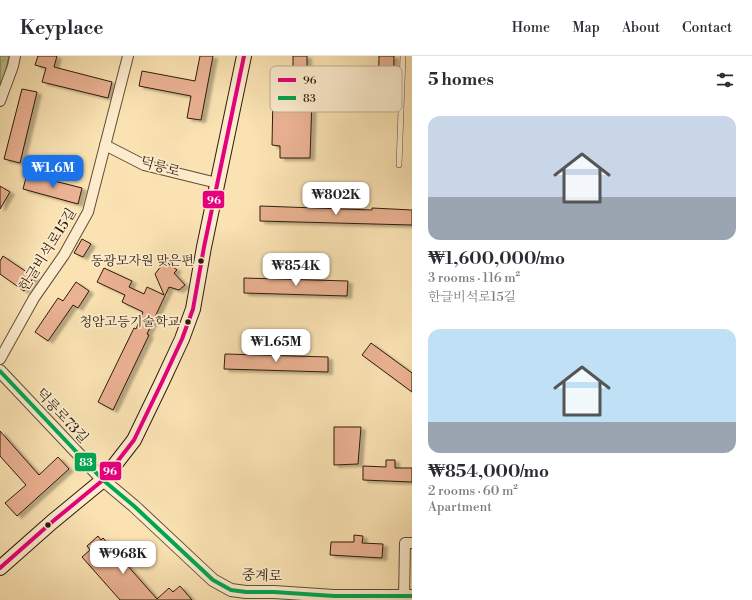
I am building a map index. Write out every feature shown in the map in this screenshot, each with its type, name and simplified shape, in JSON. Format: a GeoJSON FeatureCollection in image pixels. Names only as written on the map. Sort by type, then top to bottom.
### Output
{"type":"FeatureCollection","features":[{"type":"Feature","properties":{"kind":"main road"},"geometry":{"type":"LineString","coordinates":[[0,568],[103,480],[134,440],[182,339],[193,308],[217,182],[244,56]]}},
{"type":"Feature","properties":{"kind":"street"},"geometry":{"type":"LineString","coordinates":[[0,101],[13,66],[15,56]]}},
{"type":"Feature","properties":{"kind":"street","name":"한글비석로15길"},"geometry":{"type":"LineString","coordinates":[[0,359],[34,298],[64,255],[88,212],[128,56]]}},
{"type":"Feature","properties":{"kind":"street","name":"덕릉로"},"geometry":{"type":"LineString","coordinates":[[105,146],[144,165],[217,182]]}},
{"type":"Feature","properties":{"kind":"street","name":"덕릉로73길"},"geometry":{"type":"LineString","coordinates":[[0,371],[103,480]]}},
{"type":"Feature","properties":{"kind":"street","name":"중계로"},"geometry":{"type":"LineString","coordinates":[[103,480],[134,506],[213,580],[231,590],[334,596],[406,597]]}},
{"type":"Feature","properties":{"kind":"street"},"geometry":{"type":"LineString","coordinates":[[406,597],[405,543],[412,543]]}},
{"type":"Feature","properties":{"kind":"lane"},"geometry":{"type":"LineString","coordinates":[[402,83],[403,56]]}},
{"type":"Feature","properties":{"kind":"lane"},"geometry":{"type":"LineString","coordinates":[[399,165],[401,112]]}},
{"type":"Feature","properties":{"kind":"green space"},"geometry":{"type":"Polygon","coordinates":[[[0,56],[9,56],[0,88],[0,56]]]}},
{"type":"Feature","properties":{"kind":"building"},"geometry":{"type":"Polygon","coordinates":[[[38,56],[57,56],[54,67],[112,82],[108,98],[42,82],[46,68],[35,65],[38,56]]]}},
{"type":"Feature","properties":{"kind":"building"},"geometry":{"type":"Polygon","coordinates":[[[200,56],[213,56],[201,120],[187,118],[191,96],[139,86],[142,71],[195,81],[200,56]]]}},
{"type":"Feature","properties":{"kind":"building"},"geometry":{"type":"Polygon","coordinates":[[[293,56],[307,56],[307,66],[293,66],[293,56]]]}},
{"type":"Feature","properties":{"kind":"building"},"geometry":{"type":"Polygon","coordinates":[[[379,56],[394,56],[394,66],[379,66],[379,56]]]}},
{"type":"Feature","properties":{"kind":"building"},"geometry":{"type":"Polygon","coordinates":[[[22,89],[37,92],[20,163],[4,159],[22,89]]]}},
{"type":"Feature","properties":{"kind":"building"},"geometry":{"type":"Polygon","coordinates":[[[273,112],[312,112],[310,158],[280,158],[280,146],[272,145],[273,112]]]}},
{"type":"Feature","properties":{"kind":"building"},"geometry":{"type":"Polygon","coordinates":[[[27,174],[82,188],[78,204],[23,189],[27,174]]]}},
{"type":"Feature","properties":{"kind":"building"},"geometry":{"type":"Polygon","coordinates":[[[0,186],[10,192],[0,209],[0,186]]]}},
{"type":"Feature","properties":{"kind":"building"},"geometry":{"type":"Polygon","coordinates":[[[260,206],[412,210],[412,225],[260,221],[260,206]]]}},
{"type":"Feature","properties":{"kind":"building"},"geometry":{"type":"Polygon","coordinates":[[[82,239],[91,244],[83,257],[74,253],[82,239]]]}},
{"type":"Feature","properties":{"kind":"building"},"geometry":{"type":"Polygon","coordinates":[[[3,256],[34,277],[24,291],[0,274],[0,261],[3,256]]]}},
{"type":"Feature","properties":{"kind":"building"},"geometry":{"type":"Polygon","coordinates":[[[165,261],[177,270],[174,273],[185,285],[179,290],[169,287],[147,334],[149,335],[113,410],[98,402],[134,328],[136,329],[143,312],[122,302],[125,295],[97,282],[104,268],[132,281],[129,287],[144,294],[147,287],[164,295],[155,274],[165,261]]]}},
{"type":"Feature","properties":{"kind":"building"},"geometry":{"type":"Polygon","coordinates":[[[244,278],[348,281],[347,296],[244,293],[244,278]]]}},
{"type":"Feature","properties":{"kind":"building"},"geometry":{"type":"Polygon","coordinates":[[[76,282],[89,291],[78,308],[73,305],[48,341],[35,332],[58,298],[63,301],[76,282]]]}},
{"type":"Feature","properties":{"kind":"building"},"geometry":{"type":"Polygon","coordinates":[[[371,343],[412,373],[412,392],[362,355],[371,343]]]}},
{"type":"Feature","properties":{"kind":"building"},"geometry":{"type":"Polygon","coordinates":[[[225,354],[328,357],[328,372],[224,369],[225,354]]]}},
{"type":"Feature","properties":{"kind":"building"},"geometry":{"type":"Polygon","coordinates":[[[334,427],[361,427],[358,464],[334,465],[334,427]]]}},
{"type":"Feature","properties":{"kind":"building"},"geometry":{"type":"Polygon","coordinates":[[[0,431],[39,475],[58,457],[69,469],[17,516],[5,503],[26,485],[0,456],[0,431]]]}},
{"type":"Feature","properties":{"kind":"building"},"geometry":{"type":"Polygon","coordinates":[[[386,460],[395,460],[395,468],[412,468],[412,482],[363,480],[363,466],[386,467],[386,460]]]}},
{"type":"Feature","properties":{"kind":"building"},"geometry":{"type":"Polygon","coordinates":[[[354,535],[363,536],[362,543],[383,544],[382,558],[330,555],[331,542],[354,542],[354,535]]]}},
{"type":"Feature","properties":{"kind":"building"},"geometry":{"type":"Polygon","coordinates":[[[98,536],[101,540],[103,538],[157,599],[169,588],[173,592],[180,586],[192,600],[120,600],[82,557],[90,550],[87,546],[98,536]]]}},
{"type":"Feature","properties":{"kind":"transit line","name":"96"},"geometry":{"type":"LineString","coordinates":[[0,568],[103,480],[134,440],[162,382],[182,339],[193,309],[204,247],[244,56]]}},
{"type":"Feature","properties":{"kind":"transit line","name":"83"},"geometry":{"type":"LineString","coordinates":[[0,371],[103,480],[134,506],[213,580],[231,590],[334,596],[412,596]]}},
{"type":"Feature","properties":{"kind":"place","name":"동광모자원 맞은편"},"geometry":{"type":"Point","coordinates":[201,261]}},
{"type":"Feature","properties":{"kind":"place","name":"청암고등기술학교"},"geometry":{"type":"Point","coordinates":[188,322]}}]}
